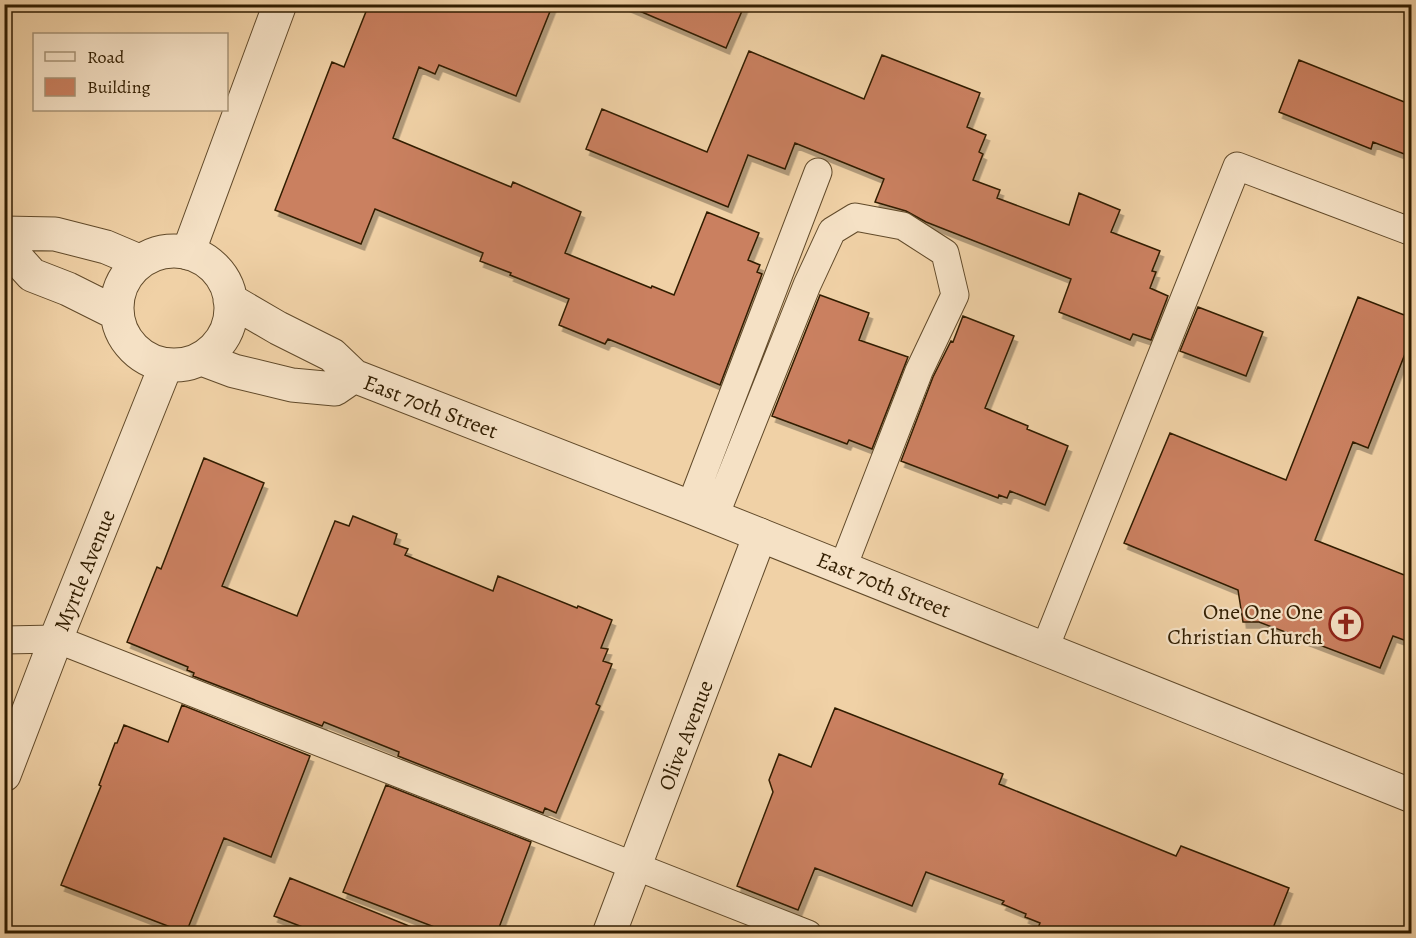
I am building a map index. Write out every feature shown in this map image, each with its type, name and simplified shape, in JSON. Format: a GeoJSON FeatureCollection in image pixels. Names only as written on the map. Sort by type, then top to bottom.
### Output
{"type":"FeatureCollection","features":[{"type":"Feature","properties":{"kind":"street"},"geometry":{"type":"LineString","coordinates":[[188,253],[280,4]]}},
{"type":"Feature","properties":{"kind":"street"},"geometry":{"type":"LineString","coordinates":[[4,233],[55,234],[106,247],[139,261]]}},
{"type":"Feature","properties":{"kind":"street"},"geometry":{"type":"LineString","coordinates":[[4,244],[32,275],[68,289],[116,313]]}},
{"type":"Feature","properties":{"kind":"street"},"geometry":{"type":"LineString","coordinates":[[177,250],[188,253],[212,265],[224,279],[231,300],[231,314],[227,333],[202,359],[185,365],[166,366],[148,360],[132,348],[120,332],[116,313],[118,293],[126,275],[139,261],[157,253],[177,250]]}},
{"type":"Feature","properties":{"kind":"street","name":"East 70th Street"},"geometry":{"type":"LineString","coordinates":[[231,300],[278,328],[332,355],[354,376],[843,567],[1412,796]]}},
{"type":"Feature","properties":{"kind":"street","name":"East 70th Street"},"geometry":{"type":"LineString","coordinates":[[202,359],[234,371],[292,385],[335,389],[354,376]]}},
{"type":"Feature","properties":{"kind":"street","name":"Myrtle Avenue"},"geometry":{"type":"LineString","coordinates":[[4,775],[166,366]]}},
{"type":"Feature","properties":{"kind":"street","name":"Olive Avenue"},"geometry":{"type":"LineString","coordinates":[[609,933],[636,867],[760,535]]}},
{"type":"Feature","properties":{"kind":"lane"},"geometry":{"type":"LineString","coordinates":[[1045,648],[1237,166],[1412,232]]}},
{"type":"Feature","properties":{"kind":"lane"},"geometry":{"type":"LineString","coordinates":[[702,512],[818,171]]}},
{"type":"Feature","properties":{"kind":"lane"},"geometry":{"type":"LineString","coordinates":[[702,512],[832,231],[855,217],[903,226],[945,253],[955,295],[919,371],[843,567]]}},
{"type":"Feature","properties":{"kind":"lane"},"geometry":{"type":"LineString","coordinates":[[4,640],[57,639],[808,933]]}},
{"type":"Feature","properties":{"kind":"building"},"geometry":{"type":"Polygon","coordinates":[[[369,4],[553,4],[516,96],[439,65],[435,74],[419,67],[393,138],[511,187],[513,182],[581,212],[565,253],[674,295],[707,212],[759,233],[748,260],[760,265],[757,272],[762,274],[720,385],[608,339],[605,344],[559,325],[569,299],[480,261],[483,253],[375,209],[361,244],[275,210],[332,62],[344,67],[369,4]]]}},
{"type":"Feature","properties":{"kind":"building"},"geometry":{"type":"Polygon","coordinates":[[[623,4],[745,4],[726,48],[623,4]]]}},
{"type":"Feature","properties":{"kind":"building"},"geometry":{"type":"Polygon","coordinates":[[[749,51],[864,99],[882,55],[980,93],[967,127],[986,135],[979,152],[983,154],[973,180],[1000,190],[997,198],[1069,225],[1079,193],[1120,210],[1111,232],[1160,251],[1152,271],[1156,272],[1150,288],[1168,296],[1151,340],[1133,334],[1130,340],[1059,312],[1071,279],[926,222],[906,211],[875,202],[884,179],[795,143],[785,169],[748,155],[728,207],[586,149],[602,109],[707,152],[749,51]]]}},
{"type":"Feature","properties":{"kind":"building"},"geometry":{"type":"Polygon","coordinates":[[[1299,60],[1412,105],[1412,157],[1373,142],[1371,149],[1279,112],[1299,60]]]}},
{"type":"Feature","properties":{"kind":"building"},"geometry":{"type":"Polygon","coordinates":[[[820,295],[869,313],[859,340],[908,357],[872,449],[849,440],[847,444],[772,416],[820,295]]]}},
{"type":"Feature","properties":{"kind":"building"},"geometry":{"type":"Polygon","coordinates":[[[1358,297],[1412,318],[1412,336],[1368,448],[1353,442],[1315,540],[1412,578],[1412,643],[1393,636],[1380,668],[1259,622],[1243,622],[1238,590],[1124,543],[1170,433],[1286,480],[1358,297]]]}},
{"type":"Feature","properties":{"kind":"building"},"geometry":{"type":"Polygon","coordinates":[[[1198,307],[1263,332],[1246,376],[1180,351],[1198,307]]]}},
{"type":"Feature","properties":{"kind":"building"},"geometry":{"type":"Polygon","coordinates":[[[963,316],[1014,336],[985,408],[1068,446],[1045,505],[1010,491],[1007,498],[999,495],[998,498],[901,461],[933,377],[951,341],[953,342],[963,316]]]}},
{"type":"Feature","properties":{"kind":"building"},"geometry":{"type":"Polygon","coordinates":[[[204,458],[264,483],[222,586],[297,616],[335,521],[349,526],[353,516],[397,534],[394,544],[408,549],[405,555],[493,591],[498,576],[612,620],[601,648],[608,649],[603,661],[612,664],[596,704],[600,706],[556,813],[545,808],[543,813],[398,756],[399,752],[324,722],[322,726],[193,676],[194,673],[187,670],[188,667],[127,642],[157,567],[161,569],[204,458]]]}},
{"type":"Feature","properties":{"kind":"building"},"geometry":{"type":"Polygon","coordinates":[[[182,705],[310,756],[271,857],[224,838],[186,933],[61,885],[124,725],[168,742],[182,705]]]}},
{"type":"Feature","properties":{"kind":"building"},"geometry":{"type":"Polygon","coordinates":[[[835,708],[1003,774],[999,784],[1176,856],[1181,846],[1289,888],[1271,933],[1036,933],[1040,923],[1002,904],[1004,901],[926,872],[912,906],[815,868],[798,910],[737,886],[773,792],[769,780],[779,754],[811,767],[835,708]]]}},
{"type":"Feature","properties":{"kind":"building"},"geometry":{"type":"Polygon","coordinates":[[[386,785],[531,842],[497,933],[450,933],[343,892],[386,785]]]}},
{"type":"Feature","properties":{"kind":"building"},"geometry":{"type":"Polygon","coordinates":[[[290,878],[424,932],[318,933],[274,916],[290,878]]]}},
{"type":"Feature","properties":{"kind":"place","name":"One One One Christian Church"},"geometry":{"type":"Point","coordinates":[1346,624]}}]}
